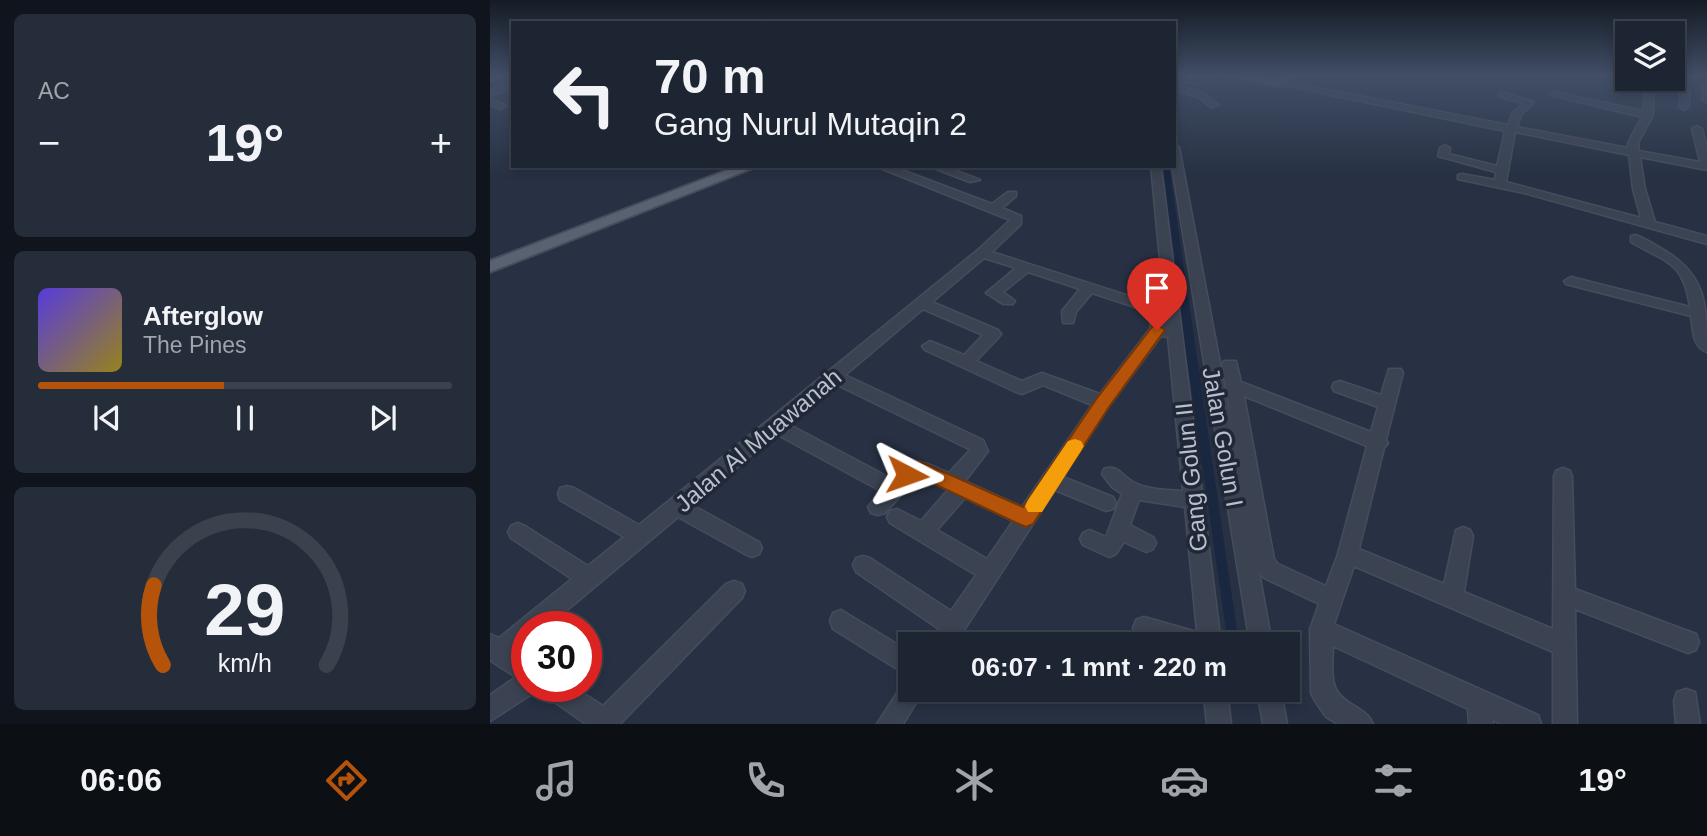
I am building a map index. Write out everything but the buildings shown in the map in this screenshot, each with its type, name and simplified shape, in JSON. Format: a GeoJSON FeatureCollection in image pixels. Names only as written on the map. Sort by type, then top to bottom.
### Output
{"type":"FeatureCollection","features":[{"type":"Feature","properties":{"kind":"main road"},"geometry":{"type":"LineString","coordinates":[[490,262],[735,168]]}},
{"type":"Feature","properties":{"kind":"main road"},"geometry":{"type":"LineString","coordinates":[[490,267],[746,168]]}},
{"type":"Feature","properties":{"kind":"street"},"geometry":{"type":"LineString","coordinates":[[1423,109],[1706,165],[1697,129]]}},
{"type":"Feature","properties":{"kind":"street"},"geometry":{"type":"LineString","coordinates":[[1430,109],[1513,126]]}},
{"type":"Feature","properties":{"kind":"street"},"geometry":{"type":"LineString","coordinates":[[1500,184],[1513,126],[1517,114],[1522,109]]}},
{"type":"Feature","properties":{"kind":"street"},"geometry":{"type":"LineString","coordinates":[[1619,109],[1648,115]]}},
{"type":"Feature","properties":{"kind":"street"},"geometry":{"type":"LineString","coordinates":[[1648,109],[1648,115],[1633,143],[1639,190],[1649,223]]}},
{"type":"Feature","properties":{"kind":"street"},"geometry":{"type":"LineString","coordinates":[[1445,148],[1443,156],[1501,170]]}},
{"type":"Feature","properties":{"kind":"street","name":"Jalan Golun I"},"geometry":{"type":"LineString","coordinates":[[1176,160],[1201,327],[1259,632]]}},
{"type":"Feature","properties":{"kind":"street"},"geometry":{"type":"LineString","coordinates":[[886,168],[993,209],[1012,194]]}},
{"type":"Feature","properties":{"kind":"street"},"geometry":{"type":"LineString","coordinates":[[939,168],[974,180]]}},
{"type":"Feature","properties":{"kind":"street","name":"Gang Golun II"},"geometry":{"type":"LineString","coordinates":[[1156,168],[1170,324],[1209,632]]}},
{"type":"Feature","properties":{"kind":"street"},"geometry":{"type":"LineString","coordinates":[[1462,177],[1500,184],[1707,240]]}},
{"type":"Feature","properties":{"kind":"street","name":"Jalan Al Muawanah"},"geometry":{"type":"LineString","coordinates":[[551,611],[983,252],[1017,219],[993,209]]}},
{"type":"Feature","properties":{"kind":"street"},"geometry":{"type":"LineString","coordinates":[[1636,239],[1688,273],[1695,288],[1701,314],[1703,343],[1707,346]]}},
{"type":"Feature","properties":{"kind":"street"},"geometry":{"type":"LineString","coordinates":[[983,252],[1024,269],[1152,308],[1170,324],[1201,327]]}},
{"type":"Feature","properties":{"kind":"street"},"geometry":{"type":"LineString","coordinates":[[1008,301],[993,293],[1024,269]]}},
{"type":"Feature","properties":{"kind":"street"},"geometry":{"type":"LineString","coordinates":[[1571,281],[1701,314]]}},
{"type":"Feature","properties":{"kind":"street"},"geometry":{"type":"LineString","coordinates":[[1068,320],[1069,311],[1088,289]]}},
{"type":"Feature","properties":{"kind":"street"},"geometry":{"type":"LineString","coordinates":[[922,303],[993,334],[966,362]]}},
{"type":"Feature","properties":{"kind":"street"},"geometry":{"type":"LineString","coordinates":[[950,632],[1053,481],[1103,402],[1170,324]]}},
{"type":"Feature","properties":{"kind":"street"},"geometry":{"type":"LineString","coordinates":[[930,346],[1022,388],[1038,378],[1103,402]]}},
{"type":"Feature","properties":{"kind":"street"},"geometry":{"type":"LineString","coordinates":[[1230,365],[1264,564],[1271,571],[1332,599]]}},
{"type":"Feature","properties":{"kind":"street"},"geometry":{"type":"LineString","coordinates":[[1362,724],[1335,708],[1324,692],[1321,629],[1348,554],[1379,443],[1395,373]]}},
{"type":"Feature","properties":{"kind":"street"},"geometry":{"type":"LineString","coordinates":[[833,376],[977,445],[979,451],[923,532]]}},
{"type":"Feature","properties":{"kind":"street"},"geometry":{"type":"LineString","coordinates":[[1234,386],[1379,443]]}},
{"type":"Feature","properties":{"kind":"street"},"geometry":{"type":"LineString","coordinates":[[1340,387],[1387,404]]}},
{"type":"Feature","properties":{"kind":"street"},"geometry":{"type":"LineString","coordinates":[[775,425],[895,489]]}},
{"type":"Feature","properties":{"kind":"street"},"geometry":{"type":"LineString","coordinates":[[878,507],[916,468],[1026,518]]}},
{"type":"Feature","properties":{"kind":"street"},"geometry":{"type":"LineString","coordinates":[[1111,474],[1118,484],[1133,491],[1193,500]]}},
{"type":"Feature","properties":{"kind":"street"},"geometry":{"type":"LineString","coordinates":[[1563,476],[1565,724]]}},
{"type":"Feature","properties":{"kind":"street"},"geometry":{"type":"LineString","coordinates":[[1053,481],[1106,503]]}},
{"type":"Feature","properties":{"kind":"street"},"geometry":{"type":"LineString","coordinates":[[1090,539],[1109,548],[1120,530],[1133,491]]}},
{"type":"Feature","properties":{"kind":"street"},"geometry":{"type":"LineString","coordinates":[[567,494],[642,537]]}},
{"type":"Feature","properties":{"kind":"street"},"geometry":{"type":"LineString","coordinates":[[678,507],[752,548]]}},
{"type":"Feature","properties":{"kind":"street"},"geometry":{"type":"LineString","coordinates":[[897,517],[990,572]]}},
{"type":"Feature","properties":{"kind":"street"},"geometry":{"type":"LineString","coordinates":[[1120,530],[1146,543]]}},
{"type":"Feature","properties":{"kind":"street"},"geometry":{"type":"LineString","coordinates":[[517,532],[590,579]]}},
{"type":"Feature","properties":{"kind":"street"},"geometry":{"type":"LineString","coordinates":[[1452,597],[1463,536]]}},
{"type":"Feature","properties":{"kind":"street"},"geometry":{"type":"LineString","coordinates":[[1348,554],[1564,645]]}},
{"type":"Feature","properties":{"kind":"street"},"geometry":{"type":"LineString","coordinates":[[863,565],[944,632]]}},
{"type":"Feature","properties":{"kind":"street"},"geometry":{"type":"LineString","coordinates":[[575,702],[606,723],[734,591]]}},
{"type":"Feature","properties":{"kind":"street"},"geometry":{"type":"LineString","coordinates":[[1564,595],[1688,642]]}},
{"type":"Feature","properties":{"kind":"street"},"geometry":{"type":"LineString","coordinates":[[841,621],[898,657]]}},
{"type":"Feature","properties":{"kind":"street"},"geometry":{"type":"LineString","coordinates":[[1144,628],[1158,632]]}},
{"type":"Feature","properties":{"kind":"street"},"geometry":{"type":"LineString","coordinates":[[1321,629],[1480,713],[1528,724]]}},
{"type":"Feature","properties":{"kind":"street"},"geometry":{"type":"LineString","coordinates":[[511,640],[494,649],[511,660]]}},
{"type":"Feature","properties":{"kind":"street"},"geometry":{"type":"LineString","coordinates":[[490,709],[511,695]]}},
{"type":"Feature","properties":{"kind":"street"},"geometry":{"type":"LineString","coordinates":[[888,724],[904,702]]}},
{"type":"Feature","properties":{"kind":"street"},"geometry":{"type":"LineString","coordinates":[[1216,702],[1219,724]]}},
{"type":"Feature","properties":{"kind":"street"},"geometry":{"type":"LineString","coordinates":[[1271,702],[1275,724]]}},
{"type":"Feature","properties":{"kind":"water"},"geometry":{"type":"Polygon","coordinates":[[[1159,168],[1169,168],[1237,632],[1226,632],[1159,168]]]}},
{"type":"Feature","properties":{"kind":"slow traffic"},"geometry":{"type":"LineString","coordinates":[[1035,506],[1075,446]]}},
{"type":"Feature","properties":{"kind":"route"},"geometry":{"type":"LineString","coordinates":[[907,475],[919,468],[1026,518],[1103,402],[1157,330]]}}]}
